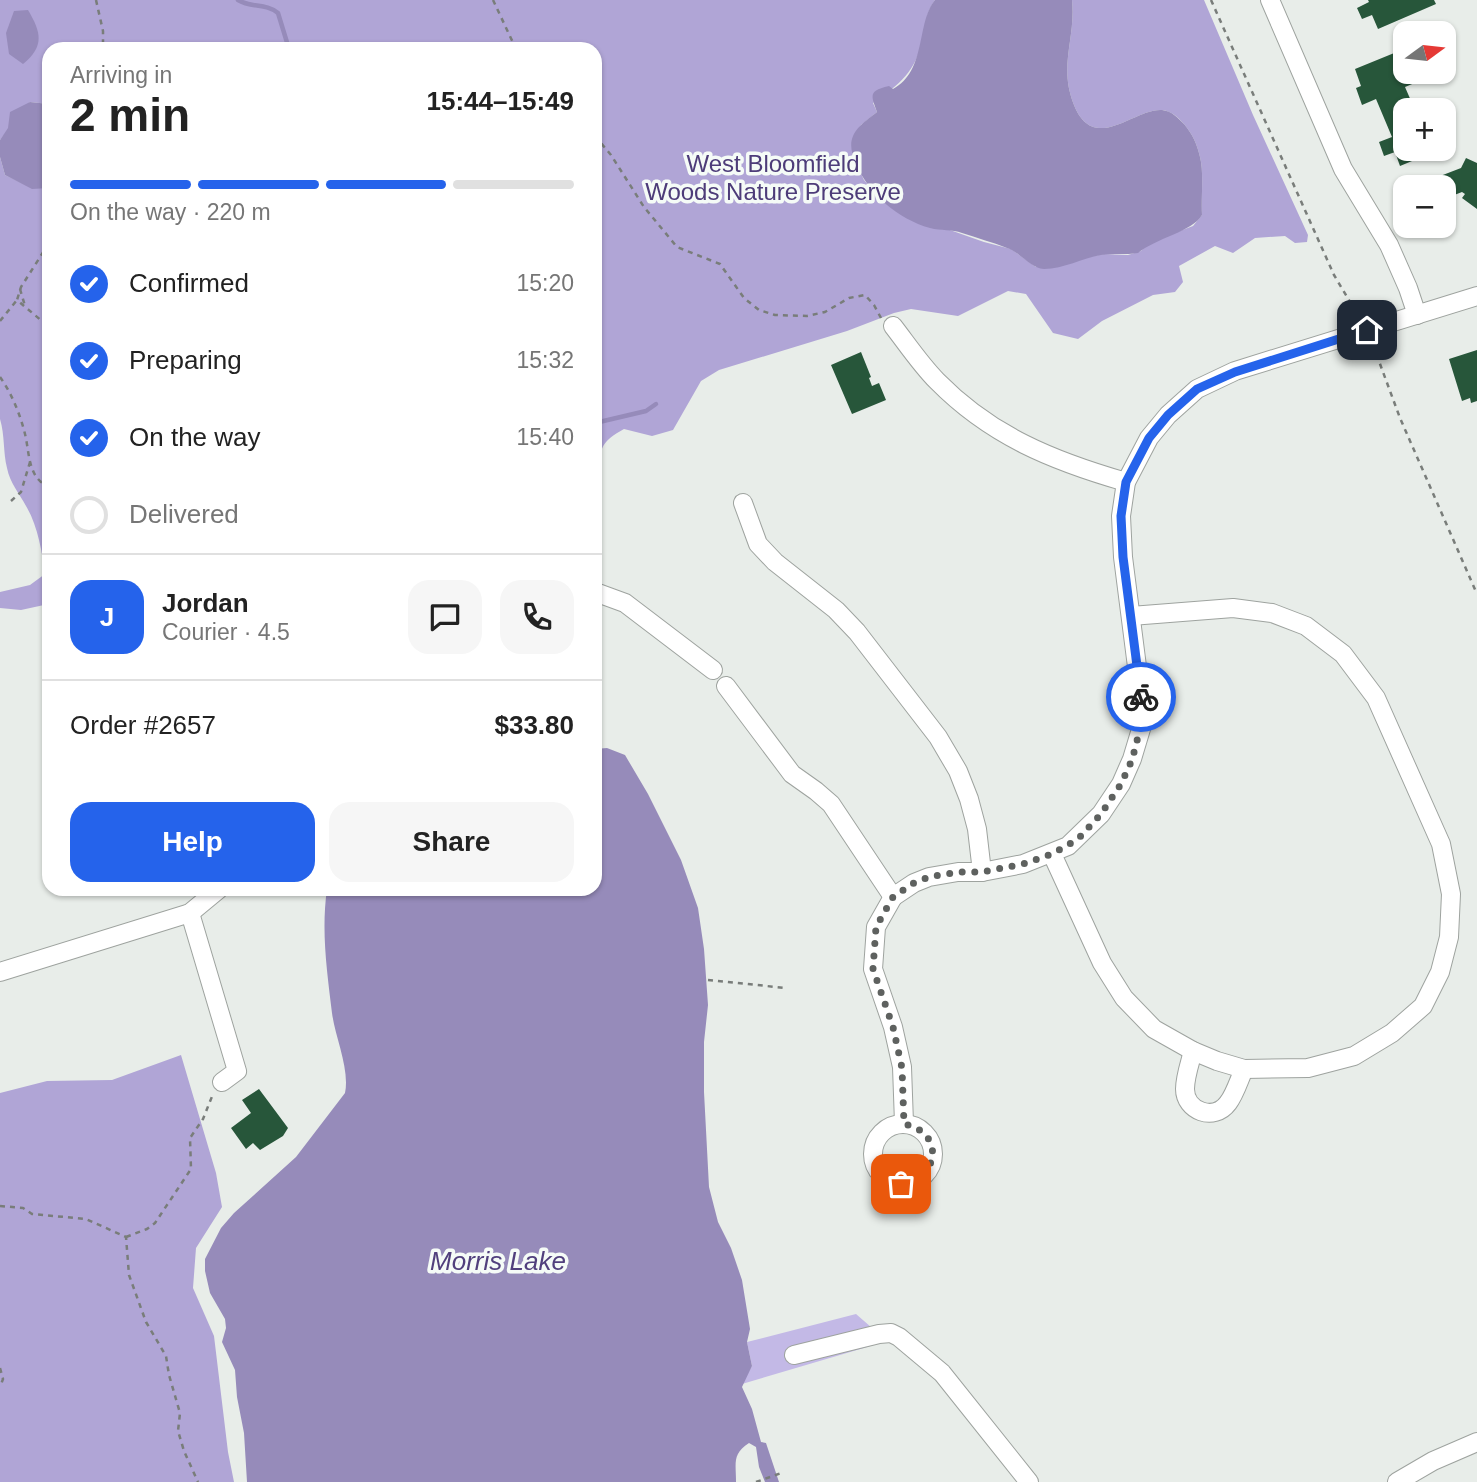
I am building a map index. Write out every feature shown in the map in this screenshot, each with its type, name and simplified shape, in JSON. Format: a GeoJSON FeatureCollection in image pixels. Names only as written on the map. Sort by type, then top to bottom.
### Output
{"type":"FeatureCollection","features":[{"type":"Feature","properties":{"kind":"street"},"geometry":{"type":"LineString","coordinates":[[1270,0],[1343,169],[1389,245],[1417,315]]}},
{"type":"Feature","properties":{"kind":"street"},"geometry":{"type":"LineString","coordinates":[[904,1124],[902,1068],[893,1027],[873,969],[876,927],[893,897],[914,883],[929,877],[958,872],[982,872],[1023,864],[1052,854],[1078,839],[1101,814],[1121,784],[1132,760],[1140,729],[1141,698],[1123,557],[1121,516],[1126,482],[1149,438],[1168,415],[1197,389],[1246,368],[1477,296]]}},
{"type":"Feature","properties":{"kind":"street"},"geometry":{"type":"LineString","coordinates":[[894,327],[937,382],[1000,433],[1059,461],[1126,482]]}},
{"type":"Feature","properties":{"kind":"street"},"geometry":{"type":"LineString","coordinates":[[743,503],[758,544],[775,562],[836,610],[857,632],[938,737],[958,771],[970,799],[982,872]]}},
{"type":"Feature","properties":{"kind":"street"},"geometry":{"type":"LineString","coordinates":[[602,595],[625,603],[712,670]]}},
{"type":"Feature","properties":{"kind":"street"},"geometry":{"type":"LineString","coordinates":[[1052,854],[1102,963],[1125,998],[1154,1029],[1193,1051],[1244,1069],[1308,1068],[1354,1056],[1392,1033],[1423,1006],[1440,972],[1449,937],[1451,894],[1441,844],[1377,698],[1343,654],[1306,626],[1272,613],[1233,608],[1131,615]]}},
{"type":"Feature","properties":{"kind":"street"},"geometry":{"type":"LineString","coordinates":[[726,686],[792,774],[831,804],[893,897]]}},
{"type":"Feature","properties":{"kind":"street"},"geometry":{"type":"LineString","coordinates":[[0,972],[190,914],[211,896]]}},
{"type":"Feature","properties":{"kind":"street"},"geometry":{"type":"LineString","coordinates":[[190,914],[237,1071],[222,1082]]}},
{"type":"Feature","properties":{"kind":"street"},"geometry":{"type":"LineString","coordinates":[[1193,1051],[1185,1091],[1187,1100],[1201,1112],[1210,1113],[1227,1105],[1244,1069]]}},
{"type":"Feature","properties":{"kind":"street"},"geometry":{"type":"LineString","coordinates":[[794,1355],[862,1337],[891,1333],[912,1346],[942,1373],[1029,1482]]}},
{"type":"Feature","properties":{"kind":"street"},"geometry":{"type":"LineString","coordinates":[[1397,1482],[1433,1461],[1477,1442]]}},
{"type":"Feature","properties":{"kind":"path"},"geometry":{"type":"LineString","coordinates":[[96,0],[103,42]]}},
{"type":"Feature","properties":{"kind":"path"},"geometry":{"type":"LineString","coordinates":[[493,0],[513,42]]}},
{"type":"Feature","properties":{"kind":"path"},"geometry":{"type":"LineString","coordinates":[[1211,0],[1334,275],[1361,321]]}},
{"type":"Feature","properties":{"kind":"path"},"geometry":{"type":"LineString","coordinates":[[602,144],[644,207],[677,247],[720,264],[744,298],[759,310],[775,315],[807,316],[825,312],[849,299],[865,295],[874,305],[887,329],[894,327]]}},
{"type":"Feature","properties":{"kind":"path"},"geometry":{"type":"LineString","coordinates":[[0,321],[17,300],[20,289],[42,254]]}},
{"type":"Feature","properties":{"kind":"path"},"geometry":{"type":"LineString","coordinates":[[20,289],[25,308]]}},
{"type":"Feature","properties":{"kind":"path"},"geometry":{"type":"LineString","coordinates":[[17,300],[42,321]]}},
{"type":"Feature","properties":{"kind":"path"},"geometry":{"type":"LineString","coordinates":[[1370,337],[1400,418],[1477,594]]}},
{"type":"Feature","properties":{"kind":"path"},"geometry":{"type":"LineString","coordinates":[[0,377],[17,408],[30,461],[37,479],[42,482]]}},
{"type":"Feature","properties":{"kind":"path"},"geometry":{"type":"LineString","coordinates":[[11,501],[21,492],[30,461]]}},
{"type":"Feature","properties":{"kind":"path"},"geometry":{"type":"LineString","coordinates":[[708,980],[786,988]]}},
{"type":"Feature","properties":{"kind":"path"},"geometry":{"type":"LineString","coordinates":[[0,1206],[23,1208],[32,1214],[86,1219],[126,1237],[147,1229],[155,1223],[191,1169],[190,1138],[222,1082]]}},
{"type":"Feature","properties":{"kind":"path"},"geometry":{"type":"LineString","coordinates":[[126,1237],[129,1275],[146,1322],[166,1356],[180,1413],[178,1431],[198,1482]]}},
{"type":"Feature","properties":{"kind":"path"},"geometry":{"type":"LineString","coordinates":[[0,1368],[3,1379],[0,1387]]}},
{"type":"Feature","properties":{"kind":"path"},"geometry":{"type":"LineString","coordinates":[[756,1482],[784,1472]]}},
{"type":"Feature","properties":{"kind":"shaded area"},"geometry":{"type":"Polygon","coordinates":[[[856,1314],[879,1334],[884,1342],[742,1384],[752,1366],[747,1342],[856,1314]]]}},
{"type":"Feature","properties":{"kind":"green space","name":"West Bloomfield Woods Nature Preserve"},"geometry":{"type":"Polygon","coordinates":[[[0,0],[935,0],[928,14],[916,59],[906,76],[873,103],[877,112],[861,125],[852,155],[864,180],[880,199],[896,211],[1011,249],[1036,267],[1104,254],[1128,255],[1141,251],[1161,238],[1193,226],[1202,215],[1200,157],[1184,124],[1174,115],[1162,110],[1151,111],[1115,126],[1092,127],[1082,119],[1074,105],[1069,91],[1067,64],[1072,27],[1072,0],[1204,0],[1308,235],[1307,242],[1295,243],[1285,236],[1255,238],[1233,253],[1215,246],[1179,266],[1183,282],[1175,292],[1153,295],[1102,321],[1078,339],[1053,333],[1026,294],[1008,291],[958,316],[911,309],[894,313],[847,331],[719,370],[701,381],[673,430],[652,436],[624,429],[608,440],[602,448],[602,42],[42,42],[42,103],[30,102],[0,140],[0,0]]]}},
{"type":"Feature","properties":{"kind":"green space"},"geometry":{"type":"Polygon","coordinates":[[[0,157],[5,175],[32,188],[42,188],[42,554],[34,522],[8,473],[0,419],[0,157]]]}},
{"type":"Feature","properties":{"kind":"green space"},"geometry":{"type":"Polygon","coordinates":[[[42,576],[42,605],[21,610],[0,608],[0,592],[30,585],[42,576]]]}},
{"type":"Feature","properties":{"kind":"green space"},"geometry":{"type":"Polygon","coordinates":[[[181,1055],[216,1173],[222,1207],[196,1248],[193,1288],[214,1336],[234,1482],[0,1482],[0,1093],[47,1081],[112,1080],[181,1055]]]}},
{"type":"Feature","properties":{"kind":"water"},"geometry":{"type":"Polygon","coordinates":[[[935,0],[1072,0],[1067,64],[1069,91],[1082,119],[1092,127],[1103,128],[1115,126],[1151,111],[1162,110],[1174,115],[1190,132],[1199,152],[1202,170],[1202,215],[1182,231],[1138,253],[1101,255],[1044,269],[1001,246],[958,232],[918,224],[886,204],[869,185],[856,164],[851,147],[852,140],[858,128],[877,112],[874,92],[889,86],[893,89],[904,81],[911,71],[925,21],[935,0]]]}},
{"type":"Feature","properties":{"kind":"water"},"geometry":{"type":"Polygon","coordinates":[[[28,10],[39,38],[35,51],[23,64],[9,54],[6,33],[14,11],[28,10]]]}},
{"type":"Feature","properties":{"kind":"water"},"geometry":{"type":"Polygon","coordinates":[[[30,102],[42,103],[42,188],[32,189],[5,175],[0,157],[0,140],[8,128],[10,112],[30,102]]]}},
{"type":"Feature","properties":{"kind":"water","name":"Morris Lake"},"geometry":{"type":"Polygon","coordinates":[[[602,748],[625,755],[681,860],[698,908],[708,1005],[704,1042],[704,1092],[709,1187],[718,1222],[742,1280],[750,1329],[747,1342],[752,1366],[742,1387],[752,1409],[761,1442],[766,1443],[779,1482],[765,1482],[756,1447],[749,1443],[737,1455],[736,1482],[247,1482],[244,1433],[235,1370],[222,1342],[226,1328],[225,1319],[210,1293],[205,1259],[221,1228],[296,1157],[345,1093],[346,1074],[334,1022],[327,966],[327,896],[602,896],[602,748]]]}},
{"type":"Feature","properties":{"kind":"building"},"geometry":{"type":"Polygon","coordinates":[[[1368,0],[1434,0],[1436,4],[1378,29],[1372,15],[1362,19],[1357,8],[1369,2],[1368,0]]]}},
{"type":"Feature","properties":{"kind":"building"},"geometry":{"type":"Polygon","coordinates":[[[1393,53],[1393,84],[1412,84],[1405,87],[1410,98],[1393,98],[1393,153],[1384,156],[1379,142],[1392,137],[1376,99],[1362,105],[1356,88],[1361,86],[1355,69],[1393,53]]]}},
{"type":"Feature","properties":{"kind":"building"},"geometry":{"type":"Polygon","coordinates":[[[1466,158],[1477,163],[1477,209],[1462,198],[1465,194],[1462,192],[1456,194],[1456,175],[1443,175],[1461,168],[1466,158]]]}},
{"type":"Feature","properties":{"kind":"building"},"geometry":{"type":"Polygon","coordinates":[[[1398,161],[1412,161],[1400,166],[1398,161]]]}},
{"type":"Feature","properties":{"kind":"building"},"geometry":{"type":"Polygon","coordinates":[[[1477,350],[1477,401],[1471,403],[1470,398],[1462,401],[1449,359],[1477,350]]]}},
{"type":"Feature","properties":{"kind":"building"},"geometry":{"type":"Polygon","coordinates":[[[861,352],[872,386],[879,383],[886,400],[852,414],[831,365],[861,352]]]}},
{"type":"Feature","properties":{"kind":"building"},"geometry":{"type":"Polygon","coordinates":[[[259,1089],[288,1128],[283,1136],[260,1150],[253,1143],[246,1149],[231,1128],[251,1113],[242,1100],[259,1089]]]}},
{"type":"Feature","properties":{"kind":"waterway"},"geometry":{"type":"LineString","coordinates":[[238,0],[278,13],[287,42]]}},
{"type":"Feature","properties":{"kind":"waterway"},"geometry":{"type":"LineString","coordinates":[[602,421],[646,411],[656,404]]}},
{"type":"Feature","properties":{"kind":"way so far"},"geometry":{"type":"LineString","coordinates":[[901,1184],[913,1182],[923,1176],[930,1167],[933,1155],[931,1143],[925,1133],[915,1126],[904,1124],[902,1068],[893,1027],[873,969],[876,927],[893,897],[914,883],[929,877],[958,872],[982,872],[1023,864],[1052,854],[1078,839],[1101,814],[1121,784],[1132,760],[1140,729],[1141,697]]}},
{"type":"Feature","properties":{"kind":"route"},"geometry":{"type":"LineString","coordinates":[[1141,697],[1123,557],[1121,516],[1126,482],[1149,438],[1168,415],[1197,389],[1235,372],[1367,330]]}}]}
